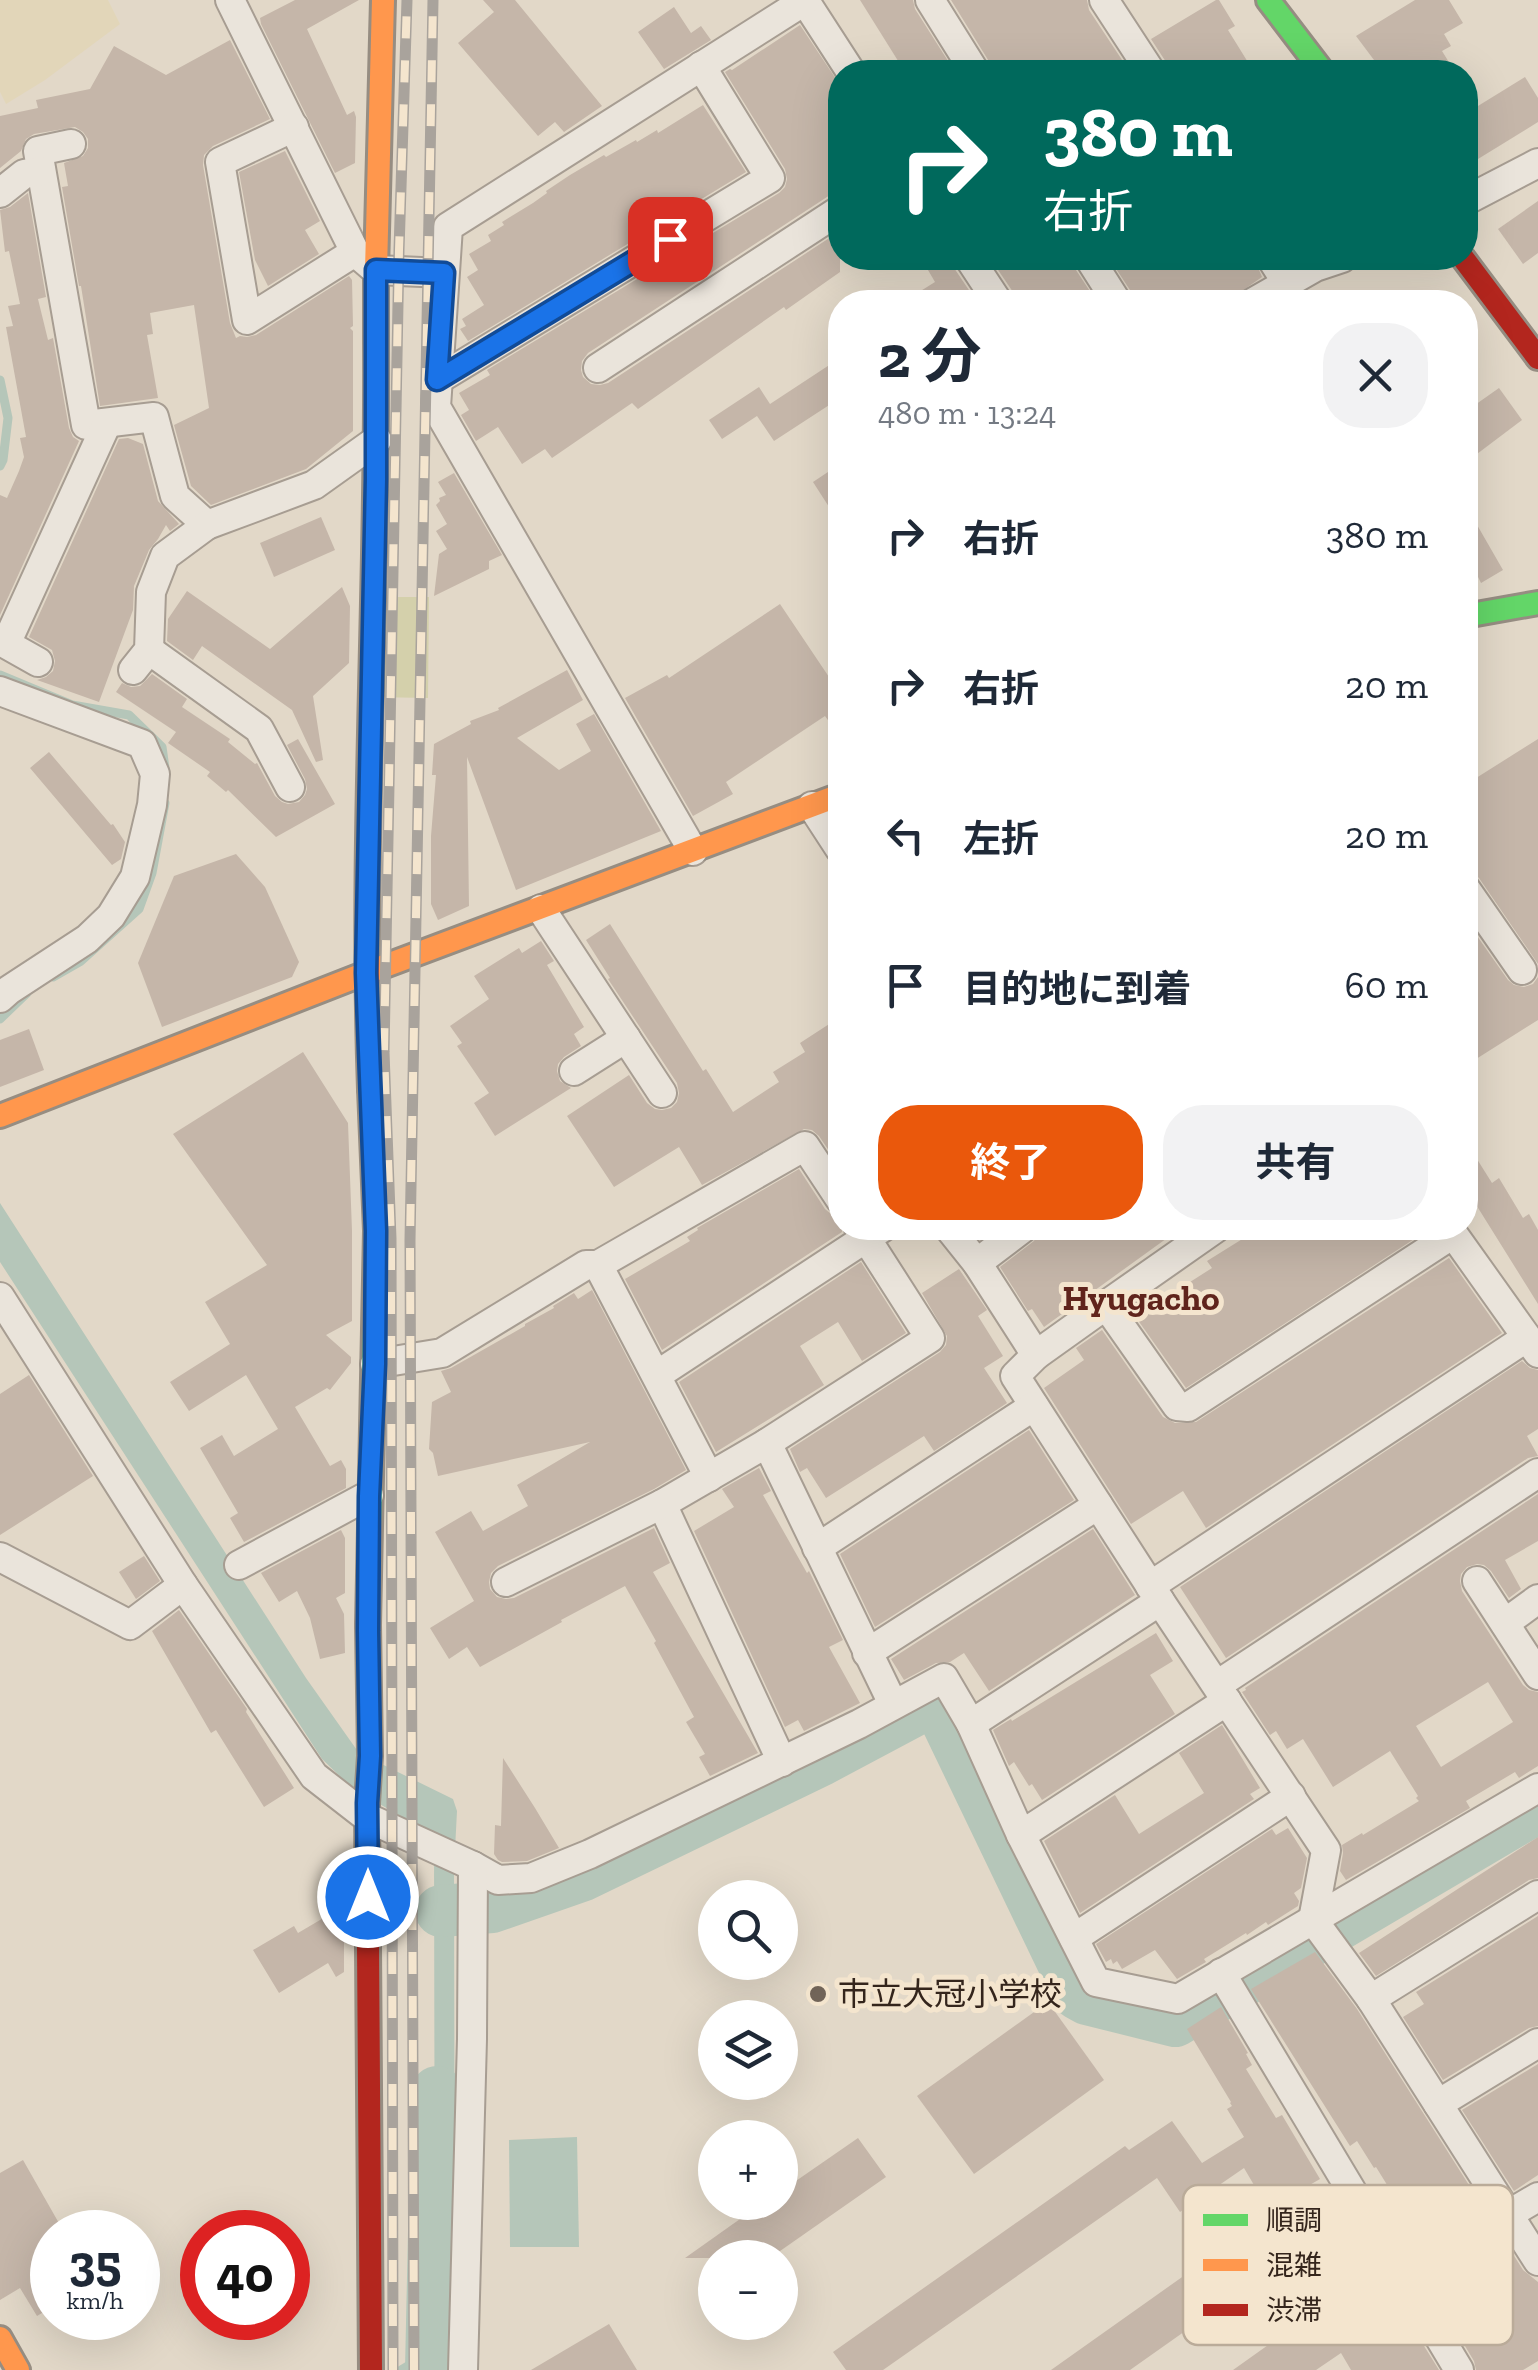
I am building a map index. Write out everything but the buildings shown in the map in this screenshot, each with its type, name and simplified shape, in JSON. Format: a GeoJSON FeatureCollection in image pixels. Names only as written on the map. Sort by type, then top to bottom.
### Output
{"type":"FeatureCollection","features":[{"type":"Feature","properties":{"kind":"main road"},"geometry":{"type":"LineString","coordinates":[[371,2370],[368,1631],[376,1231],[366,973],[376,440],[366,261],[383,0]]}},
{"type":"Feature","properties":{"kind":"main road"},"geometry":{"type":"LineString","coordinates":[[1268,0],[1314,60]]}},
{"type":"Feature","properties":{"kind":"main road"},"geometry":{"type":"LineString","coordinates":[[1471,270],[1538,358]]}},
{"type":"Feature","properties":{"kind":"main road"},"geometry":{"type":"LineString","coordinates":[[1478,614],[1538,602]]}},
{"type":"Feature","properties":{"kind":"main road"},"geometry":{"type":"LineString","coordinates":[[0,1116],[828,800]]}},
{"type":"Feature","properties":{"kind":"main road"},"geometry":{"type":"LineString","coordinates":[[0,2338],[18,2370]]}},
{"type":"Feature","properties":{"kind":"street"},"geometry":{"type":"LineString","coordinates":[[230,0],[366,261]]}},
{"type":"Feature","properties":{"kind":"street"},"geometry":{"type":"LineString","coordinates":[[694,851],[436,408],[448,227],[806,0],[844,60]]}},
{"type":"Feature","properties":{"kind":"street"},"geometry":{"type":"LineString","coordinates":[[930,0],[968,60]]}},
{"type":"Feature","properties":{"kind":"street"},"geometry":{"type":"LineString","coordinates":[[1104,0],[1143,60]]}},
{"type":"Feature","properties":{"kind":"street"},"geometry":{"type":"LineString","coordinates":[[437,380],[770,178],[702,66]]}},
{"type":"Feature","properties":{"kind":"street"},"geometry":{"type":"LineString","coordinates":[[294,127],[220,162],[247,320],[366,261],[444,273]]}},
{"type":"Feature","properties":{"kind":"street"},"geometry":{"type":"LineString","coordinates":[[71,144],[38,151],[86,425],[154,418],[175,496],[207,525]]}},
{"type":"Feature","properties":{"kind":"street"},"geometry":{"type":"LineString","coordinates":[[1478,193],[1538,162]]}},
{"type":"Feature","properties":{"kind":"street"},"geometry":{"type":"LineString","coordinates":[[0,194],[24,174],[41,171]]}},
{"type":"Feature","properties":{"kind":"street"},"geometry":{"type":"LineString","coordinates":[[598,368],[828,218]]}},
{"type":"Feature","properties":{"kind":"street"},"geometry":{"type":"LineString","coordinates":[[1279,270],[1287,282]]}},
{"type":"Feature","properties":{"kind":"street"},"geometry":{"type":"LineString","coordinates":[[1274,290],[1309,270]]}},
{"type":"Feature","properties":{"kind":"street"},"geometry":{"type":"LineString","coordinates":[[38,662],[6,644],[107,423]]}},
{"type":"Feature","properties":{"kind":"street"},"geometry":{"type":"LineString","coordinates":[[290,787],[259,729],[141,660],[151,592],[164,556],[207,525],[314,485],[376,440]]}},
{"type":"Feature","properties":{"kind":"street"},"geometry":{"type":"LineString","coordinates":[[0,691],[142,744],[154,774],[152,804],[136,877],[111,916],[87,939],[0,998]]}},
{"type":"Feature","properties":{"kind":"street"},"geometry":{"type":"LineString","coordinates":[[812,806],[828,831]]}},
{"type":"Feature","properties":{"kind":"street"},"geometry":{"type":"LineString","coordinates":[[1478,907],[1522,970]]}},
{"type":"Feature","properties":{"kind":"street"},"geometry":{"type":"LineString","coordinates":[[541,909],[662,1093]]}},
{"type":"Feature","properties":{"kind":"street"},"geometry":{"type":"LineString","coordinates":[[574,1071],[626,1038]]}},
{"type":"Feature","properties":{"kind":"street"},"geometry":{"type":"LineString","coordinates":[[375,1364],[442,1353],[586,1265],[598,1265],[805,1146],[828,1181]]}},
{"type":"Feature","properties":{"kind":"street"},"geometry":{"type":"LineString","coordinates":[[657,1376],[856,1240]]}},
{"type":"Feature","properties":{"kind":"street"},"geometry":{"type":"LineString","coordinates":[[506,1582],[662,1504],[767,1444],[930,1338],[874,1240]]}},
{"type":"Feature","properties":{"kind":"street"},"geometry":{"type":"LineString","coordinates":[[959,1240],[978,1262],[1036,1356]]}},
{"type":"Feature","properties":{"kind":"street"},"geometry":{"type":"LineString","coordinates":[[978,1262],[1007,1240]]}},
{"type":"Feature","properties":{"kind":"street"},"geometry":{"type":"LineString","coordinates":[[1199,1240],[1036,1356],[1015,1376],[1326,1850],[1319,1930],[1370,2000],[1490,2185]]}},
{"type":"Feature","properties":{"kind":"street"},"geometry":{"type":"LineString","coordinates":[[1106,1305],[1177,1406],[1188,1407],[1438,1240]]}},
{"type":"Feature","properties":{"kind":"street"},"geometry":{"type":"LineString","coordinates":[[971,1724],[1155,1593],[1532,1346],[1457,1240]]}},
{"type":"Feature","properties":{"kind":"street"},"geometry":{"type":"LineString","coordinates":[[598,1265],[708,1477]]}},
{"type":"Feature","properties":{"kind":"street"},"geometry":{"type":"LineString","coordinates":[[0,1296],[183,1584],[314,1776],[430,1847],[498,1880],[530,1878],[590,1854],[859,1724],[944,1678],[971,1724],[1020,1834],[1096,1982],[1178,2000],[1227,1984],[1319,1930],[1538,1788]]}},
{"type":"Feature","properties":{"kind":"street"},"geometry":{"type":"LineString","coordinates":[[817,1548],[1034,1406]]}},
{"type":"Feature","properties":{"kind":"street"},"geometry":{"type":"LineString","coordinates":[[767,1444],[893,1704]]}},
{"type":"Feature","properties":{"kind":"street"},"geometry":{"type":"LineString","coordinates":[[1020,1834],[1538,1473]]}},
{"type":"Feature","properties":{"kind":"street"},"geometry":{"type":"LineString","coordinates":[[239,1565],[369,1496]]}},
{"type":"Feature","properties":{"kind":"street"},"geometry":{"type":"LineString","coordinates":[[662,1504],[782,1762]]}},
{"type":"Feature","properties":{"kind":"street"},"geometry":{"type":"LineString","coordinates":[[867,1653],[1098,1505]]}},
{"type":"Feature","properties":{"kind":"street"},"geometry":{"type":"LineString","coordinates":[[0,1557],[130,1624],[183,1584]]}},
{"type":"Feature","properties":{"kind":"street"},"geometry":{"type":"LineString","coordinates":[[1477,1581],[1538,1675]]}},
{"type":"Feature","properties":{"kind":"street"},"geometry":{"type":"LineString","coordinates":[[1504,1623],[1538,1599]]}},
{"type":"Feature","properties":{"kind":"street"},"geometry":{"type":"LineString","coordinates":[[1074,1938],[1291,1796]]}},
{"type":"Feature","properties":{"kind":"street"},"geometry":{"type":"LineString","coordinates":[[462,2370],[473,1909],[465,1862]]}},
{"type":"Feature","properties":{"kind":"street"},"geometry":{"type":"LineString","coordinates":[[1370,2000],[1538,1896]]}},
{"type":"Feature","properties":{"kind":"street"},"geometry":{"type":"LineString","coordinates":[[1227,1984],[1348,2185]]}},
{"type":"Feature","properties":{"kind":"street"},"geometry":{"type":"LineString","coordinates":[[1438,2104],[1538,2043]]}},
{"type":"Feature","properties":{"kind":"street"},"geometry":{"type":"LineString","coordinates":[[1513,2211],[1538,2196]]}},
{"type":"Feature","properties":{"kind":"street"},"geometry":{"type":"LineString","coordinates":[[1513,2222],[1538,2260]]}},
{"type":"Feature","properties":{"kind":"street"},"geometry":{"type":"LineString","coordinates":[[1444,2345],[1459,2370]]}},
{"type":"Feature","properties":{"kind":"shaded area"},"geometry":{"type":"Polygon","coordinates":[[[0,0],[108,0],[120,24],[6,104],[0,92],[0,0]]]}},
{"type":"Feature","properties":{"kind":"shaded area"},"geometry":{"type":"Polygon","coordinates":[[[374,597],[429,597],[428,698],[373,697],[374,597]]]}},
{"type":"Feature","properties":{"kind":"shaded area"},"geometry":{"type":"Polygon","coordinates":[[[0,1203],[306,1678],[359,1753],[453,1799],[457,1811],[455,2370],[435,2370],[434,1835],[362,1794],[322,1759],[0,1262],[0,1203]]]}},
{"type":"Feature","properties":{"kind":"shaded area"},"geometry":{"type":"Polygon","coordinates":[[[577,2137],[579,2247],[510,2247],[509,2140],[577,2137]]]}},
{"type":"Feature","properties":{"kind":"waterway"},"geometry":{"type":"LineString","coordinates":[[0,380],[8,418],[0,466]]}},
{"type":"Feature","properties":{"kind":"waterway"},"geometry":{"type":"LineString","coordinates":[[0,675],[72,705],[129,715],[162,747],[165,768]]}},
{"type":"Feature","properties":{"kind":"waterway"},"geometry":{"type":"LineString","coordinates":[[53,977],[81,961],[139,909],[152,873],[165,803]]}},
{"type":"Feature","properties":{"kind":"waterway"},"geometry":{"type":"LineString","coordinates":[[0,1019],[27,993]]}},
{"type":"Feature","properties":{"kind":"waterway"},"geometry":{"type":"LineString","coordinates":[[441,1911],[492,1907],[581,1876],[821,1760],[928,1703],[940,1707],[1078,1994],[1175,2021],[1538,1807]]}},
{"type":"Feature","properties":{"kind":"waterway"},"geometry":{"type":"LineString","coordinates":[[431,2370],[437,2092]]}},
{"type":"Feature","properties":{"kind":"waterway"},"geometry":{"type":"LineString","coordinates":[[401,2370],[431,2352]]}},
{"type":"Feature","properties":{"kind":"railway"},"geometry":{"type":"LineString","coordinates":[[393,2370],[391,1239],[384,1052],[407,0]]}},
{"type":"Feature","properties":{"kind":"railway"},"geometry":{"type":"LineString","coordinates":[[414,2370],[410,1240],[433,0]]}},
{"type":"Feature","properties":{"kind":"traffic: fast"},"geometry":{"type":"LineString","coordinates":[[1268,0],[1314,60]]}},
{"type":"Feature","properties":{"kind":"traffic: fast"},"geometry":{"type":"LineString","coordinates":[[1478,614],[1538,603]]}},
{"type":"Feature","properties":{"kind":"traffic: fast"},"geometry":{"type":"LineString","coordinates":[[368,1625],[376,1231],[370,1089]]}},
{"type":"Feature","properties":{"kind":"traffic: slow"},"geometry":{"type":"LineString","coordinates":[[376,340],[383,0]]}},
{"type":"Feature","properties":{"kind":"traffic: slow"},"geometry":{"type":"LineString","coordinates":[[0,1116],[828,800]]}},
{"type":"Feature","properties":{"kind":"traffic: slow"},"geometry":{"type":"LineString","coordinates":[[0,2338],[18,2370]]}},
{"type":"Feature","properties":{"kind":"traffic: jam"},"geometry":{"type":"LineString","coordinates":[[1472,270],[1538,358]]}},
{"type":"Feature","properties":{"kind":"traffic: jam"},"geometry":{"type":"LineString","coordinates":[[370,1089],[367,902],[376,340]]}},
{"type":"Feature","properties":{"kind":"traffic: jam"},"geometry":{"type":"LineString","coordinates":[[368,1625],[371,2370]]}},
{"type":"Feature","properties":{"kind":"place","name":"市立大冠小学校"},"geometry":{"type":"Point","coordinates":[818,1994]}},
{"type":"Feature","properties":{"kind":"district","name":"Hyugacho"},"geometry":{"type":"Point","coordinates":[1141,1298]}},
{"type":"Feature","properties":{"kind":"route"},"geometry":{"type":"LineString","coordinates":[[368,1897],[369,1496],[376,1231],[366,973],[376,270],[444,273],[437,380],[670,239]]}}]}
